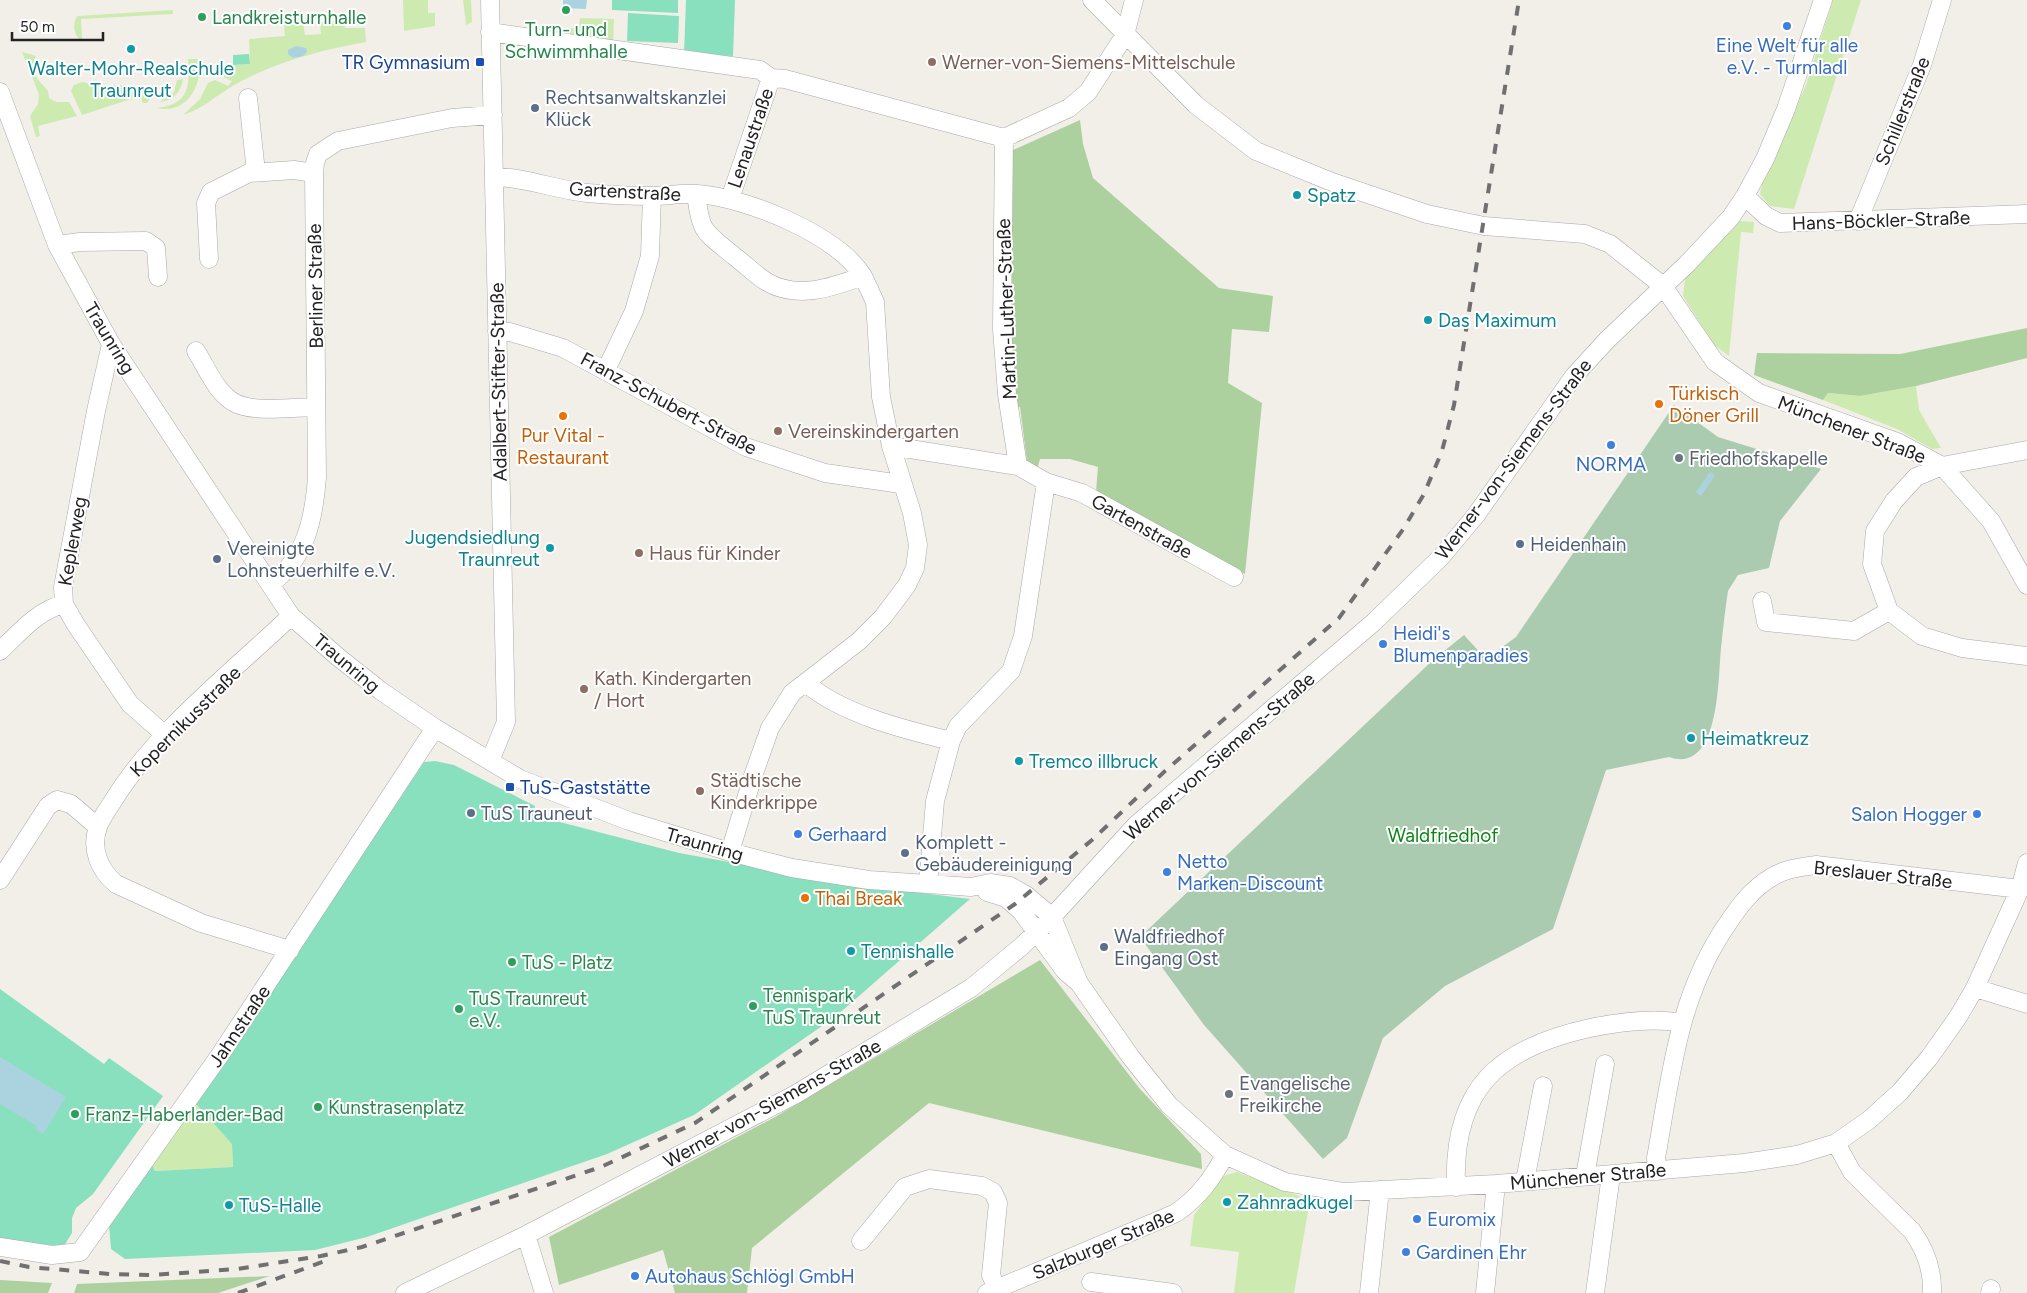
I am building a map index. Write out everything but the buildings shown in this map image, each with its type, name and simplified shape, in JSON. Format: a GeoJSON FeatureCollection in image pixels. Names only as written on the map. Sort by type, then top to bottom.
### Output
{"type":"FeatureCollection","features":[{"type":"Feature","properties":{"kind":"street","name":"Adalbert-Stifter-Straße"},"geometry":{"type":"LineString","coordinates":[[490,0],[506,722],[490,761]]}},
{"type":"Feature","properties":{"kind":"street","name":"Münchener Straße"},"geometry":{"type":"LineString","coordinates":[[1092,0],[1196,105],[1256,151],[1332,182],[1427,214],[1484,226],[1585,234],[1610,244],[1663,286],[1715,362],[1741,382],[1759,393],[1897,442],[1942,466],[1991,522],[2027,585]]}},
{"type":"Feature","properties":{"kind":"street"},"geometry":{"type":"LineString","coordinates":[[490,32],[760,70],[770,78],[785,79],[1004,138],[1078,102],[1094,83],[1125,35],[1134,0]]}},
{"type":"Feature","properties":{"kind":"street","name":"Werner-von-Siemens-Straße"},"geometry":{"type":"LineString","coordinates":[[405,1293],[526,1235],[796,1094],[971,988],[1037,932],[1136,824],[1374,622],[1441,557],[1476,515],[1574,376],[1607,340],[1714,236],[1745,196],[1786,109],[1823,0]]}},
{"type":"Feature","properties":{"kind":"street","name":"Schillerstraße"},"geometry":{"type":"LineString","coordinates":[[1858,221],[1922,65],[1942,0]]}},
{"type":"Feature","properties":{"kind":"street","name":"Lenaustraße"},"geometry":{"type":"LineString","coordinates":[[730,199],[770,78]]}},
{"type":"Feature","properties":{"kind":"street","name":"Traunring"},"geometry":{"type":"LineString","coordinates":[[0,92],[57,245],[111,344],[291,616],[381,691],[435,728],[520,779],[629,821],[730,852],[792,868],[869,880],[971,887],[990,884],[1010,886],[1026,895],[1052,917]]}},
{"type":"Feature","properties":{"kind":"street"},"geometry":{"type":"LineString","coordinates":[[248,98],[256,172]]}},
{"type":"Feature","properties":{"kind":"street","name":"Berliner Straße"},"geometry":{"type":"LineString","coordinates":[[270,584],[292,564],[304,542],[312,522],[317,477],[314,162],[318,154],[338,141],[452,118],[492,115]]}},
{"type":"Feature","properties":{"kind":"street","name":"Martin-Luther-Straße"},"geometry":{"type":"LineString","coordinates":[[1004,138],[1002,330],[1008,394],[1018,466]]}},
{"type":"Feature","properties":{"kind":"street"},"geometry":{"type":"LineString","coordinates":[[209,259],[206,203],[211,192],[229,181],[256,172],[294,170],[314,174]]}},
{"type":"Feature","properties":{"kind":"street","name":"Gartenstraße"},"geometry":{"type":"LineString","coordinates":[[494,176],[509,177],[587,193],[652,196],[696,194],[730,199],[786,220],[845,253],[863,276],[875,302],[881,397],[901,484],[912,513],[918,545],[915,568],[907,585],[883,618],[859,641],[792,693],[770,728],[752,776],[730,852]]}},
{"type":"Feature","properties":{"kind":"street","name":"Gartenstraße"},"geometry":{"type":"LineString","coordinates":[[696,194],[699,220],[706,234],[768,282],[790,290],[818,291],[863,276]]}},
{"type":"Feature","properties":{"kind":"street"},"geometry":{"type":"LineString","coordinates":[[606,370],[634,311],[650,256],[652,196]]}},
{"type":"Feature","properties":{"kind":"street","name":"Hans-Böckler-Straße"},"geometry":{"type":"LineString","coordinates":[[1745,196],[1766,216],[1780,223],[2027,214]]}},
{"type":"Feature","properties":{"kind":"street"},"geometry":{"type":"LineString","coordinates":[[57,245],[80,242],[146,241],[156,248],[158,276]]}},
{"type":"Feature","properties":{"kind":"street","name":"Franz-Schubert-Straße"},"geometry":{"type":"LineString","coordinates":[[497,332],[510,332],[563,348],[746,447],[826,473],[901,484]]}},
{"type":"Feature","properties":{"kind":"street","name":"Keplerweg"},"geometry":{"type":"LineString","coordinates":[[111,344],[64,577],[64,604],[76,625],[130,704],[165,735]]}},
{"type":"Feature","properties":{"kind":"street"},"geometry":{"type":"LineString","coordinates":[[196,351],[217,386],[235,403],[254,408],[316,407]]}},
{"type":"Feature","properties":{"kind":"street"},"geometry":{"type":"LineString","coordinates":[[891,446],[1018,466],[1046,482],[1023,636],[1011,671],[958,726],[951,741],[935,801],[928,884]]}},
{"type":"Feature","properties":{"kind":"street"},"geometry":{"type":"LineString","coordinates":[[2027,450],[1942,466],[1916,477],[1894,501],[1875,531],[1872,564],[1889,611],[1922,636],[1962,648],[2027,656]]}},
{"type":"Feature","properties":{"kind":"street","name":"Gartenstraße"},"geometry":{"type":"LineString","coordinates":[[1046,482],[1082,493],[1234,577]]}},
{"type":"Feature","properties":{"kind":"street"},"geometry":{"type":"LineString","coordinates":[[1762,601],[1766,622],[1854,631],[1889,611]]}},
{"type":"Feature","properties":{"kind":"street"},"geometry":{"type":"LineString","coordinates":[[0,651],[50,608],[64,604]]}},
{"type":"Feature","properties":{"kind":"street","name":"Kopernikusstraße"},"geometry":{"type":"LineString","coordinates":[[290,950],[201,923],[116,884],[106,876],[99,866],[96,852],[98,827],[127,778],[165,735],[291,616]]}},
{"type":"Feature","properties":{"kind":"street"},"geometry":{"type":"LineString","coordinates":[[0,633],[19,633]]}},
{"type":"Feature","properties":{"kind":"street"},"geometry":{"type":"LineString","coordinates":[[806,683],[821,697],[901,729],[951,741]]}},
{"type":"Feature","properties":{"kind":"street","name":"Jahnstraße"},"geometry":{"type":"LineString","coordinates":[[0,1247],[52,1255],[80,1252],[195,1092],[435,728]]}},
{"type":"Feature","properties":{"kind":"street"},"geometry":{"type":"LineString","coordinates":[[0,880],[48,806],[57,800],[71,804],[98,827]]}},
{"type":"Feature","properties":{"kind":"street","name":"Münchener Straße"},"geometry":{"type":"LineString","coordinates":[[1037,932],[1065,971],[1078,983],[1130,1056],[1169,1105],[1225,1155],[1293,1184],[1344,1192],[1456,1187],[1780,1158],[1836,1143],[1869,1120],[1900,1092],[1928,1058],[1975,988],[2020,889],[2027,863]]}},
{"type":"Feature","properties":{"kind":"street","name":"Breslauer Straße"},"geometry":{"type":"LineString","coordinates":[[1657,1170],[1656,1158],[1681,1023],[1697,977],[1721,933],[1739,907],[1756,888],[1773,876],[1796,867],[1816,865],[2020,889]]}},
{"type":"Feature","properties":{"kind":"street","name":"Traunring"},"geometry":{"type":"LineString","coordinates":[[971,887],[1006,898],[1021,911],[1037,932]]}},
{"type":"Feature","properties":{"kind":"street","name":"Münchener Straße"},"geometry":{"type":"LineString","coordinates":[[1052,917],[1078,983]]}},
{"type":"Feature","properties":{"kind":"street"},"geometry":{"type":"LineString","coordinates":[[1975,988],[2027,1004]]}},
{"type":"Feature","properties":{"kind":"street"},"geometry":{"type":"LineString","coordinates":[[1456,1187],[1459,1140],[1467,1110],[1480,1084],[1496,1067],[1531,1046],[1578,1031],[1642,1021],[1681,1023]]}},
{"type":"Feature","properties":{"kind":"street"},"geometry":{"type":"LineString","coordinates":[[1585,1176],[1605,1064]]}},
{"type":"Feature","properties":{"kind":"street"},"geometry":{"type":"LineString","coordinates":[[1525,1181],[1543,1086]]}},
{"type":"Feature","properties":{"kind":"street"},"geometry":{"type":"LineString","coordinates":[[1836,1143],[1852,1172],[1912,1231],[1918,1240],[1925,1252],[1932,1293]]}},
{"type":"Feature","properties":{"kind":"street","name":"Salzburger Straße"},"geometry":{"type":"LineString","coordinates":[[992,1291],[1084,1254],[1176,1213],[1192,1202],[1203,1190],[1225,1155]]}},
{"type":"Feature","properties":{"kind":"street"},"geometry":{"type":"LineString","coordinates":[[1595,1293],[1611,1174]]}},
{"type":"Feature","properties":{"kind":"street"},"geometry":{"type":"LineString","coordinates":[[861,1241],[905,1188],[929,1179],[982,1186],[993,1192],[998,1203],[991,1275],[992,1291]]}},
{"type":"Feature","properties":{"kind":"street"},"geometry":{"type":"LineString","coordinates":[[1485,1293],[1496,1184]]}},
{"type":"Feature","properties":{"kind":"street"},"geometry":{"type":"LineString","coordinates":[[1369,1293],[1380,1190]]}},
{"type":"Feature","properties":{"kind":"street"},"geometry":{"type":"LineString","coordinates":[[526,1235],[544,1293]]}},
{"type":"Feature","properties":{"kind":"street"},"geometry":{"type":"LineString","coordinates":[[1084,1254],[1092,1271],[1090,1288],[1173,1293]]}},
{"type":"Feature","properties":{"kind":"green space"},"geometry":{"type":"Polygon","coordinates":[[[403,0],[428,0],[428,13],[435,13],[435,26],[404,31],[403,0]]]}},
{"type":"Feature","properties":{"kind":"green space"},"geometry":{"type":"Polygon","coordinates":[[[463,0],[471,0],[472,22],[466,25],[463,0]]]}},
{"type":"Feature","properties":{"kind":"green space"},"geometry":{"type":"Polygon","coordinates":[[[612,0],[678,0],[678,13],[612,10],[612,0]]]}},
{"type":"Feature","properties":{"kind":"green space"},"geometry":{"type":"Polygon","coordinates":[[[686,0],[735,0],[733,56],[684,54],[686,0]]]}},
{"type":"Feature","properties":{"kind":"green space"},"geometry":{"type":"Polygon","coordinates":[[[1833,0],[1861,0],[1794,209],[1770,206],[1760,194],[1763,180],[1806,85],[1833,0]]]}},
{"type":"Feature","properties":{"kind":"green space"},"geometry":{"type":"Polygon","coordinates":[[[173,10],[173,14],[81,19],[82,39],[79,39],[75,31],[74,25],[77,16],[173,10]]]}},
{"type":"Feature","properties":{"kind":"green space"},"geometry":{"type":"Polygon","coordinates":[[[628,13],[679,16],[678,43],[627,41],[628,13]]]}},
{"type":"Feature","properties":{"kind":"green space"},"geometry":{"type":"Polygon","coordinates":[[[580,18],[614,19],[613,44],[567,38],[568,28],[579,28],[580,18]]]}},
{"type":"Feature","properties":{"kind":"green space"},"geometry":{"type":"Polygon","coordinates":[[[344,20],[345,28],[365,28],[366,42],[316,53],[267,69],[236,84],[204,105],[183,115],[200,99],[208,83],[215,80],[228,86],[232,81],[221,76],[221,66],[250,64],[249,39],[285,36],[284,25],[303,23],[305,35],[321,34],[320,22],[344,20]]]}},
{"type":"Feature","properties":{"kind":"green space"},"geometry":{"type":"Polygon","coordinates":[[[22,52],[36,56],[32,66],[36,77],[48,91],[49,98],[56,102],[69,102],[77,116],[38,126],[40,136],[36,137],[30,116],[38,104],[39,94],[22,52]]]}},
{"type":"Feature","properties":{"kind":"green space"},"geometry":{"type":"Polygon","coordinates":[[[249,54],[250,64],[233,65],[233,55],[249,54]]]}},
{"type":"Feature","properties":{"kind":"green space"},"geometry":{"type":"Polygon","coordinates":[[[188,59],[200,59],[198,79],[190,96],[184,103],[176,107],[167,109],[156,108],[175,103],[185,93],[188,78],[188,59]]]}},
{"type":"Feature","properties":{"kind":"green space"},"geometry":{"type":"Polygon","coordinates":[[[183,79],[178,92],[172,98],[159,102],[174,92],[177,80],[183,79]]]}},
{"type":"Feature","properties":{"kind":"green space"},"geometry":{"type":"Polygon","coordinates":[[[82,82],[96,86],[133,86],[152,95],[147,103],[143,103],[140,96],[82,115],[71,91],[74,85],[82,82]]]}},
{"type":"Feature","properties":{"kind":"green space"},"geometry":{"type":"Polygon","coordinates":[[[1080,120],[1083,144],[1093,178],[1219,288],[1273,296],[1269,332],[1232,329],[1228,383],[1262,403],[1245,574],[1096,492],[1098,467],[1070,459],[1040,459],[1037,470],[1027,462],[1020,407],[1014,407],[1009,353],[1013,150],[1080,120]]]}},
{"type":"Feature","properties":{"kind":"green space"},"geometry":{"type":"Polygon","coordinates":[[[1739,221],[1754,222],[1753,233],[1741,232],[1729,356],[1714,345],[1683,296],[1685,279],[1727,230],[1739,221]]]}},
{"type":"Feature","properties":{"kind":"green space"},"geometry":{"type":"Polygon","coordinates":[[[2027,328],[2027,358],[1916,386],[1860,396],[1828,393],[1823,400],[1754,375],[1757,353],[1900,354],[2027,328]]]}},
{"type":"Feature","properties":{"kind":"green space"},"geometry":{"type":"Polygon","coordinates":[[[1916,386],[1919,410],[1941,448],[1932,449],[1897,429],[1823,400],[1827,393],[1860,396],[1916,386]]]}},
{"type":"Feature","properties":{"kind":"green space","name":"Waldfriedhof"},"geometry":{"type":"Polygon","coordinates":[[[1674,405],[1718,437],[1821,469],[1780,521],[1769,568],[1738,575],[1728,591],[1717,700],[1707,738],[1698,752],[1686,759],[1669,757],[1606,770],[1553,929],[1445,986],[1383,1038],[1347,1138],[1323,1159],[1204,1025],[1140,937],[1432,661],[1464,635],[1486,659],[1516,637],[1674,405]]]}},
{"type":"Feature","properties":{"kind":"green space","name":"TuS Traunreut e.V."},"geometry":{"type":"Polygon","coordinates":[[[435,761],[454,765],[535,806],[533,815],[679,853],[857,885],[970,899],[835,1017],[694,1115],[607,1154],[367,1237],[315,1250],[125,1259],[111,1249],[109,1225],[152,1165],[155,1171],[233,1167],[232,1144],[196,1104],[424,762],[435,761]]]}},
{"type":"Feature","properties":{"kind":"green space"},"geometry":{"type":"Polygon","coordinates":[[[1040,960],[1140,1089],[1201,1154],[1202,1169],[929,1103],[752,1248],[747,1293],[675,1293],[663,1250],[559,1285],[549,1237],[775,1117],[1040,960]]]}},
{"type":"Feature","properties":{"kind":"green space","name":"Franz-Haberlander-Bad"},"geometry":{"type":"Polygon","coordinates":[[[0,989],[104,1064],[109,1058],[163,1096],[93,1194],[76,1208],[72,1218],[72,1233],[64,1246],[0,1241],[0,989]]]}},
{"type":"Feature","properties":{"kind":"green space"},"geometry":{"type":"Polygon","coordinates":[[[196,1104],[232,1144],[233,1167],[155,1171],[152,1165],[196,1104]]]}},
{"type":"Feature","properties":{"kind":"green space"},"geometry":{"type":"Polygon","coordinates":[[[1237,1172],[1310,1200],[1294,1293],[1234,1293],[1239,1252],[1190,1246],[1194,1215],[1223,1176],[1237,1172]]]}},
{"type":"Feature","properties":{"kind":"green space"},"geometry":{"type":"Polygon","coordinates":[[[270,1276],[218,1293],[74,1293],[77,1284],[270,1276]]]}},
{"type":"Feature","properties":{"kind":"green space"},"geometry":{"type":"Polygon","coordinates":[[[0,1280],[52,1283],[48,1293],[0,1293],[0,1280]]]}},
{"type":"Feature","properties":{"kind":"water"},"geometry":{"type":"Polygon","coordinates":[[[563,0],[587,0],[586,9],[563,8],[563,0]]]}},
{"type":"Feature","properties":{"kind":"water"},"geometry":{"type":"Polygon","coordinates":[[[296,46],[306,48],[307,52],[303,56],[293,58],[288,54],[288,50],[296,46]]]}},
{"type":"Feature","properties":{"kind":"water"},"geometry":{"type":"Polygon","coordinates":[[[1710,472],[1715,475],[1701,496],[1696,492],[1710,472]]]}},
{"type":"Feature","properties":{"kind":"water"},"geometry":{"type":"Polygon","coordinates":[[[0,1057],[66,1097],[43,1134],[36,1130],[37,1126],[0,1104],[0,1057]]]}},
{"type":"Feature","properties":{"kind":"railway"},"geometry":{"type":"LineString","coordinates":[[0,1261],[29,1267],[110,1274],[153,1275],[237,1269],[321,1256],[362,1247],[601,1167],[695,1123],[1015,904],[1092,840],[1164,772],[1339,618],[1404,528],[1424,494],[1442,451],[1454,405],[1519,0]]}},
{"type":"Feature","properties":{"kind":"railway"},"geometry":{"type":"LineString","coordinates":[[238,1293],[325,1261]]}},
{"type":"Feature","properties":{"kind":"place","name":"Turn- und Schwimmhalle"},"geometry":{"type":"Point","coordinates":[566,10]}},
{"type":"Feature","properties":{"kind":"place","name":"Landkreisturnhalle"},"geometry":{"type":"Point","coordinates":[202,17]}},
{"type":"Feature","properties":{"kind":"place","name":"Eine Welt für alle e.V. - Turmladl"},"geometry":{"type":"Point","coordinates":[1787,26]}},
{"type":"Feature","properties":{"kind":"place","name":"Walter-Mohr-Realschule Traunreut"},"geometry":{"type":"Point","coordinates":[131,49]}},
{"type":"Feature","properties":{"kind":"place","name":"TR Gymnasium"},"geometry":{"type":"Point","coordinates":[480,62]}},
{"type":"Feature","properties":{"kind":"place","name":"Werner-von-Siemens-Mittelschule"},"geometry":{"type":"Point","coordinates":[932,62]}},
{"type":"Feature","properties":{"kind":"place","name":"Rechtsanwaltskanzlei Klück"},"geometry":{"type":"Point","coordinates":[535,108]}},
{"type":"Feature","properties":{"kind":"place","name":"Spatz"},"geometry":{"type":"Point","coordinates":[1297,195]}},
{"type":"Feature","properties":{"kind":"place","name":"Das Maximum"},"geometry":{"type":"Point","coordinates":[1428,320]}},
{"type":"Feature","properties":{"kind":"place","name":"Türkisch Döner Grill"},"geometry":{"type":"Point","coordinates":[1659,404]}},
{"type":"Feature","properties":{"kind":"place","name":"Pur Vital - Restaurant"},"geometry":{"type":"Point","coordinates":[563,416]}},
{"type":"Feature","properties":{"kind":"place","name":"Vereinskindergarten"},"geometry":{"type":"Point","coordinates":[778,431]}},
{"type":"Feature","properties":{"kind":"place","name":"NORMA"},"geometry":{"type":"Point","coordinates":[1611,445]}},
{"type":"Feature","properties":{"kind":"place","name":"Friedhofskapelle"},"geometry":{"type":"Point","coordinates":[1679,458]}},
{"type":"Feature","properties":{"kind":"place","name":"Heidenhain"},"geometry":{"type":"Point","coordinates":[1520,544]}},
{"type":"Feature","properties":{"kind":"place","name":"Jugendsiedlung Traunreut"},"geometry":{"type":"Point","coordinates":[550,548]}},
{"type":"Feature","properties":{"kind":"place","name":"Haus für Kinder"},"geometry":{"type":"Point","coordinates":[639,553]}},
{"type":"Feature","properties":{"kind":"place","name":"Vereinigte Lohnsteuerhilfe e.V."},"geometry":{"type":"Point","coordinates":[217,559]}},
{"type":"Feature","properties":{"kind":"place","name":"Heidi's Blumenparadies"},"geometry":{"type":"Point","coordinates":[1383,644]}},
{"type":"Feature","properties":{"kind":"place","name":"Kath. Kindergarten / Hort"},"geometry":{"type":"Point","coordinates":[584,689]}},
{"type":"Feature","properties":{"kind":"place","name":"Heimatkreuz"},"geometry":{"type":"Point","coordinates":[1691,738]}},
{"type":"Feature","properties":{"kind":"place","name":"Tremco illbruck"},"geometry":{"type":"Point","coordinates":[1019,761]}},
{"type":"Feature","properties":{"kind":"place","name":"TuS-Gaststätte"},"geometry":{"type":"Point","coordinates":[510,787]}},
{"type":"Feature","properties":{"kind":"place","name":"Städtische Kinderkrippe"},"geometry":{"type":"Point","coordinates":[700,791]}},
{"type":"Feature","properties":{"kind":"place","name":"TuS Trauneut"},"geometry":{"type":"Point","coordinates":[471,813]}},
{"type":"Feature","properties":{"kind":"place","name":"Salon Hogger"},"geometry":{"type":"Point","coordinates":[1977,814]}},
{"type":"Feature","properties":{"kind":"place","name":"Gerhaard"},"geometry":{"type":"Point","coordinates":[798,834]}},
{"type":"Feature","properties":{"kind":"place","name":"Komplett - Gebäudereinigung"},"geometry":{"type":"Point","coordinates":[905,853]}},
{"type":"Feature","properties":{"kind":"place","name":"Netto Marken-Discount"},"geometry":{"type":"Point","coordinates":[1167,872]}},
{"type":"Feature","properties":{"kind":"place","name":"Thai Break"},"geometry":{"type":"Point","coordinates":[805,898]}},
{"type":"Feature","properties":{"kind":"place","name":"Waldfriedhof Eingang Ost"},"geometry":{"type":"Point","coordinates":[1104,947]}},
{"type":"Feature","properties":{"kind":"place","name":"Tennishalle"},"geometry":{"type":"Point","coordinates":[851,951]}},
{"type":"Feature","properties":{"kind":"place","name":"TuS - Platz"},"geometry":{"type":"Point","coordinates":[512,962]}},
{"type":"Feature","properties":{"kind":"place","name":"Tennispark TuS Traunreut"},"geometry":{"type":"Point","coordinates":[753,1006]}},
{"type":"Feature","properties":{"kind":"place","name":"TuS Traunreut e.V."},"geometry":{"type":"Point","coordinates":[459,1009]}},
{"type":"Feature","properties":{"kind":"place","name":"Evangelische Freikirche"},"geometry":{"type":"Point","coordinates":[1229,1094]}},
{"type":"Feature","properties":{"kind":"place","name":"Kunstrasenplatz"},"geometry":{"type":"Point","coordinates":[318,1107]}},
{"type":"Feature","properties":{"kind":"place","name":"Franz-Haberlander-Bad"},"geometry":{"type":"Point","coordinates":[75,1114]}},
{"type":"Feature","properties":{"kind":"place","name":"Zahnradkugel"},"geometry":{"type":"Point","coordinates":[1227,1202]}},
{"type":"Feature","properties":{"kind":"place","name":"TuS-Halle"},"geometry":{"type":"Point","coordinates":[229,1205]}},
{"type":"Feature","properties":{"kind":"place","name":"Euromix"},"geometry":{"type":"Point","coordinates":[1417,1219]}},
{"type":"Feature","properties":{"kind":"place","name":"Gardinen Ehr"},"geometry":{"type":"Point","coordinates":[1406,1252]}},
{"type":"Feature","properties":{"kind":"place","name":"Autohaus Schlögl GmbH"},"geometry":{"type":"Point","coordinates":[635,1276]}}]}
